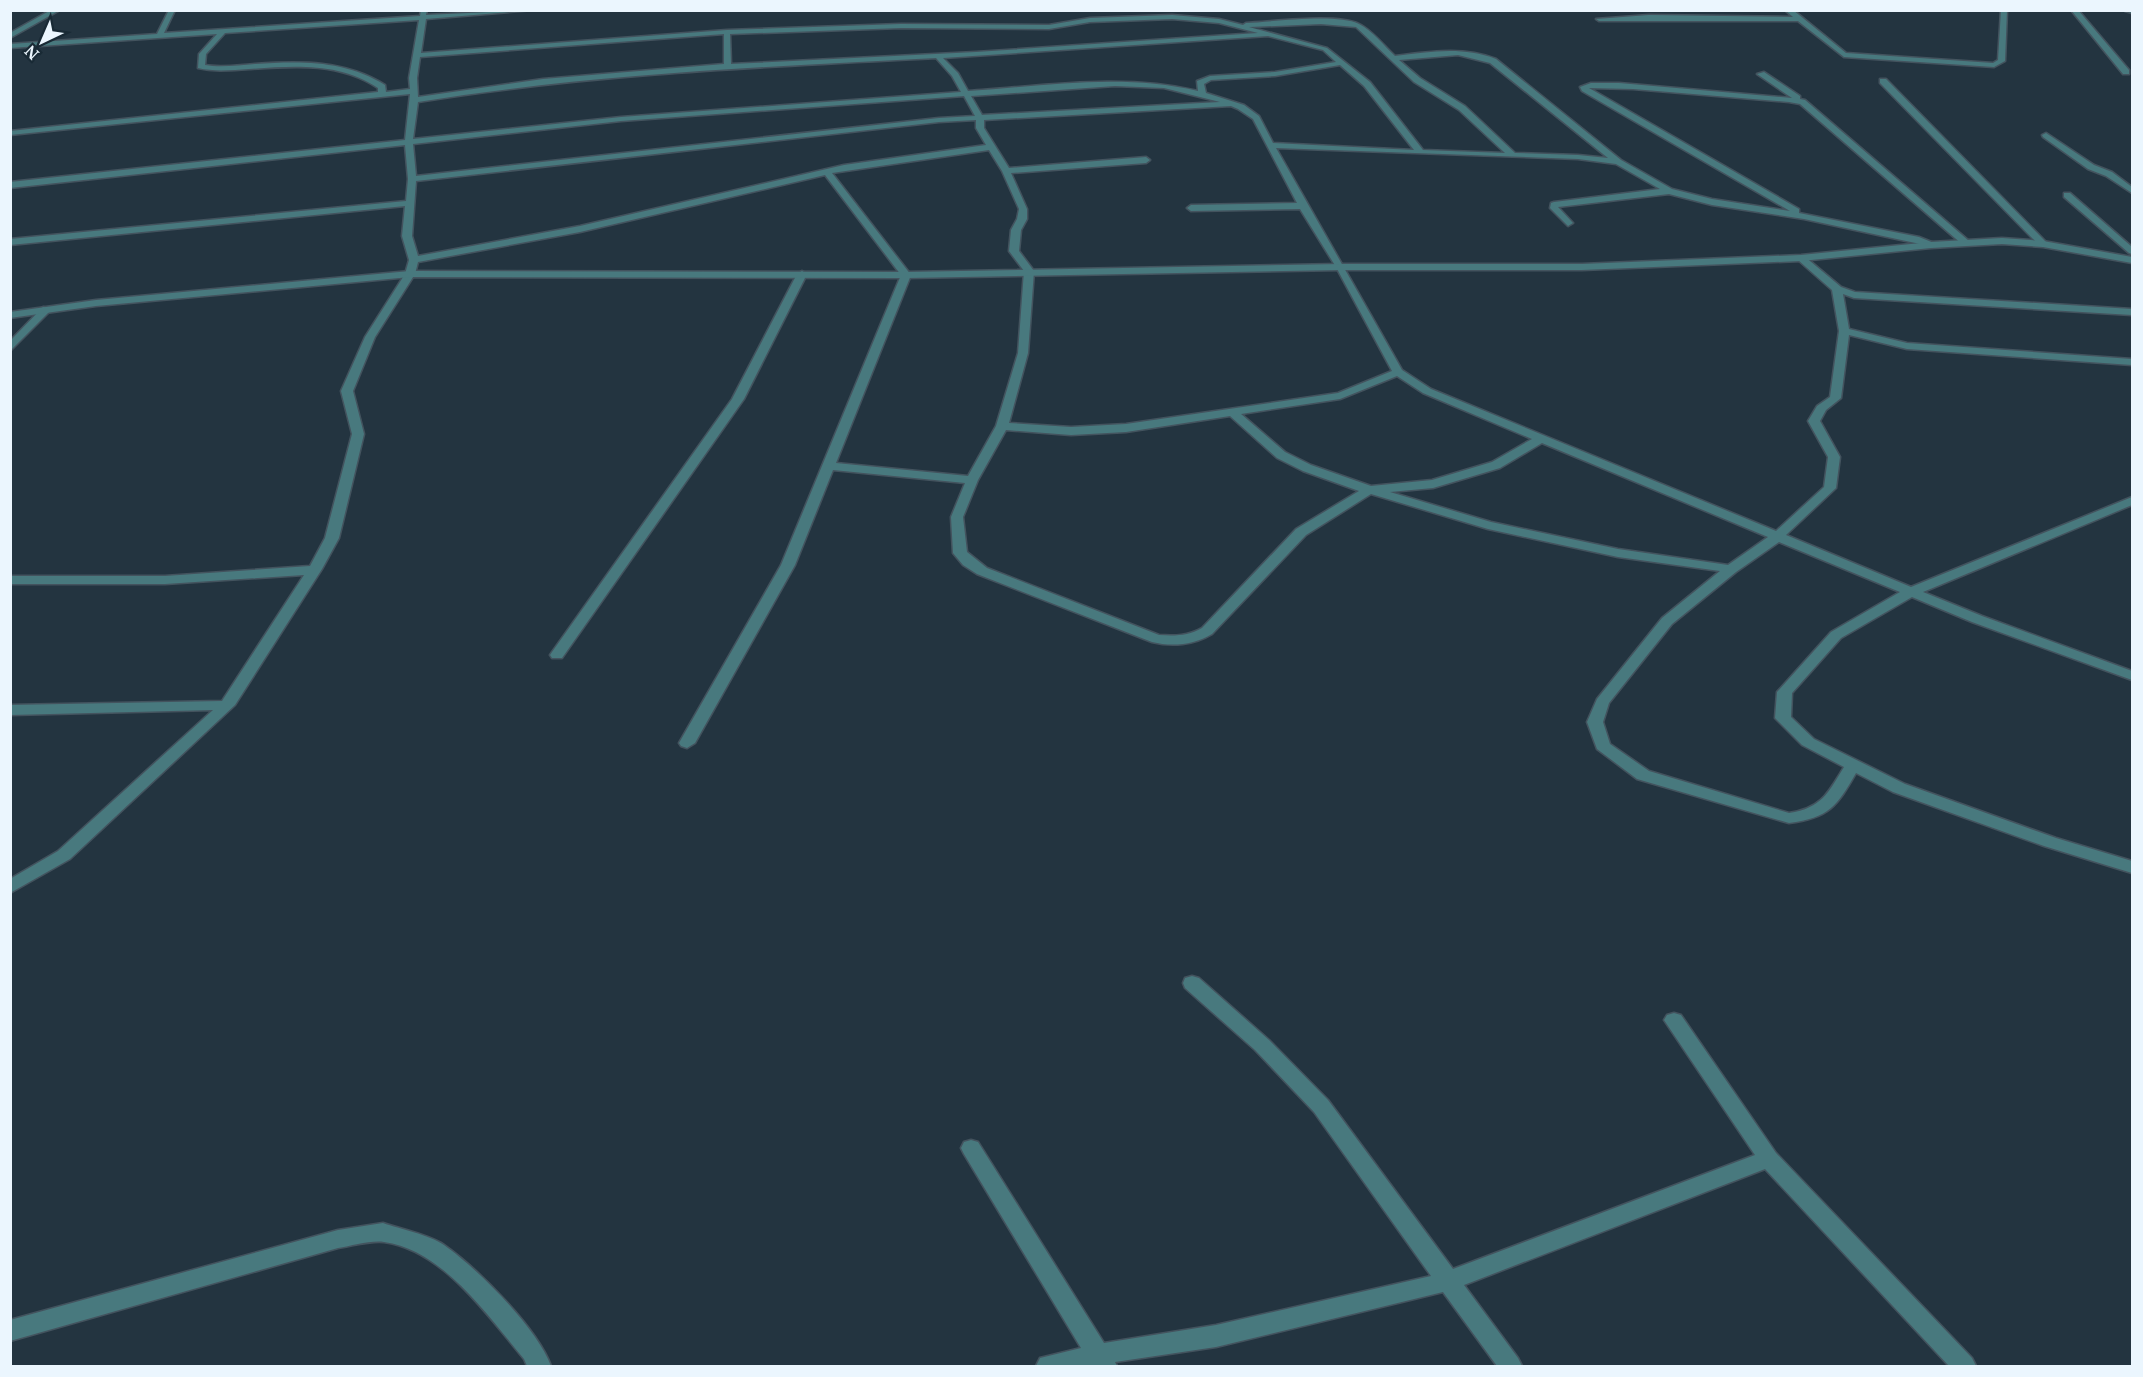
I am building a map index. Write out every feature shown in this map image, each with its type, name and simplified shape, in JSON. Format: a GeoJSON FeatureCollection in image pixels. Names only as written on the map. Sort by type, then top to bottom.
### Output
{"type":"FeatureCollection","features":[{"type":"Feature","properties":{"kind":"street"},"geometry":{"type":"LineString","coordinates":[[10,36],[57,10]]}},
{"type":"Feature","properties":{"kind":"street"},"geometry":{"type":"LineString","coordinates":[[160,35],[172,10]]}},
{"type":"Feature","properties":{"kind":"street"},"geometry":{"type":"LineString","coordinates":[[10,46],[424,14],[530,10]]}},
{"type":"Feature","properties":{"kind":"street"},"geometry":{"type":"LineString","coordinates":[[1788,10],[1844,55],[1994,65],[2001,61],[2004,10]]}},
{"type":"Feature","properties":{"kind":"street"},"geometry":{"type":"LineString","coordinates":[[2074,10],[2126,72]]}},
{"type":"Feature","properties":{"kind":"street"},"geometry":{"type":"LineString","coordinates":[[10,887],[64,855],[228,705],[315,569],[332,538],[358,434],[347,391],[370,337],[410,274],[414,260],[407,236],[408,203],[412,179],[409,142],[414,96],[413,78],[424,14]]}},
{"type":"Feature","properties":{"kind":"street"},"geometry":{"type":"LineString","coordinates":[[1599,19],[1644,16],[1723,20],[1799,19]]}},
{"type":"Feature","properties":{"kind":"street"},"geometry":{"type":"LineString","coordinates":[[418,55],[727,32],[901,26],[1049,27],[1090,20],[1194,18],[1234,25],[1325,49],[1352,69],[1367,84],[1420,152]]}},
{"type":"Feature","properties":{"kind":"street"},"geometry":{"type":"LineString","coordinates":[[1234,25],[1351,23],[1359,26],[1417,80],[1462,108],[1513,156]]}},
{"type":"Feature","properties":{"kind":"street"},"geometry":{"type":"LineString","coordinates":[[223,31],[203,54],[201,66],[222,68],[322,65],[373,80],[382,87],[382,95]]}},
{"type":"Feature","properties":{"kind":"street"},"geometry":{"type":"LineString","coordinates":[[727,32],[728,67]]}},
{"type":"Feature","properties":{"kind":"street"},"geometry":{"type":"LineString","coordinates":[[10,133],[382,95],[414,96],[539,82],[728,67],[1265,35]]}},
{"type":"Feature","properties":{"kind":"street"},"geometry":{"type":"LineString","coordinates":[[1395,58],[1462,52],[1481,55],[1493,61],[1618,162],[1669,191],[1712,202],[1804,216],[1916,239],[1930,245]]}},
{"type":"Feature","properties":{"kind":"street"},"geometry":{"type":"LineString","coordinates":[[938,56],[954,75],[980,118],[980,128],[1006,171],[1023,209],[1022,219],[1016,230],[1014,251],[1029,271],[1023,353],[1002,426],[972,480],[957,517],[960,553],[968,562],[982,571],[1130,630],[1157,639],[1180,642],[1196,638],[1207,631],[1301,532],[1369,490],[1433,484],[1496,465],[1541,439]]}},
{"type":"Feature","properties":{"kind":"street"},"geometry":{"type":"LineString","coordinates":[[1202,93],[1200,83],[1210,78],[1275,74],[1342,63]]}},
{"type":"Feature","properties":{"kind":"street"},"geometry":{"type":"LineString","coordinates":[[1761,74],[1802,102],[1966,243]]}},
{"type":"Feature","properties":{"kind":"street"},"geometry":{"type":"LineString","coordinates":[[1883,81],[2043,244]]}},
{"type":"Feature","properties":{"kind":"street"},"geometry":{"type":"LineString","coordinates":[[10,185],[621,119],[822,110],[1128,82],[1154,84],[1202,93],[1241,107],[1256,118],[1302,206],[1341,267],[1398,372],[1427,391],[1910,592],[2133,676]]}},
{"type":"Feature","properties":{"kind":"street"},"geometry":{"type":"LineString","coordinates":[[1802,102],[1760,96],[1693,93],[1637,85],[1584,87],[1804,216]]}},
{"type":"Feature","properties":{"kind":"street"},"geometry":{"type":"LineString","coordinates":[[412,179],[564,163],[831,126],[1231,104]]}},
{"type":"Feature","properties":{"kind":"street"},"geometry":{"type":"LineString","coordinates":[[2046,135],[2091,167],[2109,174],[2133,191]]}},
{"type":"Feature","properties":{"kind":"street"},"geometry":{"type":"LineString","coordinates":[[1271,145],[1578,157],[1618,162]]}},
{"type":"Feature","properties":{"kind":"street"},"geometry":{"type":"LineString","coordinates":[[414,260],[592,227],[827,172],[900,158],[991,147]]}},
{"type":"Feature","properties":{"kind":"street"},"geometry":{"type":"LineString","coordinates":[[1006,171],[1146,160]]}},
{"type":"Feature","properties":{"kind":"street"},"geometry":{"type":"LineString","coordinates":[[827,172],[906,274]]}},
{"type":"Feature","properties":{"kind":"street"},"geometry":{"type":"LineString","coordinates":[[1568,223],[1554,206],[1669,191]]}},
{"type":"Feature","properties":{"kind":"street"},"geometry":{"type":"LineString","coordinates":[[2067,195],[2133,251]]}},
{"type":"Feature","properties":{"kind":"street"},"geometry":{"type":"LineString","coordinates":[[10,242],[408,203]]}},
{"type":"Feature","properties":{"kind":"street"},"geometry":{"type":"LineString","coordinates":[[1191,208],[1302,206]]}},
{"type":"Feature","properties":{"kind":"street"},"geometry":{"type":"LineString","coordinates":[[10,315],[225,290],[410,274],[906,274],[1341,267],[1582,267],[1801,258],[1930,245],[2002,241],[2043,244],[2133,260]]}},
{"type":"Feature","properties":{"kind":"street"},"geometry":{"type":"LineString","coordinates":[[1801,258],[1837,289],[1854,295],[2133,312]]}},
{"type":"Feature","properties":{"kind":"street"},"geometry":{"type":"LineString","coordinates":[[557,655],[738,399],[802,274]]}},
{"type":"Feature","properties":{"kind":"street"},"geometry":{"type":"LineString","coordinates":[[687,743],[788,565],[906,274]]}},
{"type":"Feature","properties":{"kind":"street"},"geometry":{"type":"LineString","coordinates":[[1837,289],[1844,331],[1835,398],[1821,408],[1814,421],[1834,457],[1830,488],[1777,537],[1731,569],[1667,621],[1602,702],[1594,722],[1603,746],[1643,775],[1789,818],[1810,816],[1830,803],[1853,765]]}},
{"type":"Feature","properties":{"kind":"street"},"geometry":{"type":"LineString","coordinates":[[10,348],[47,309]]}},
{"type":"Feature","properties":{"kind":"street"},"geometry":{"type":"LineString","coordinates":[[1844,331],[1906,346],[2133,362]]}},
{"type":"Feature","properties":{"kind":"street"},"geometry":{"type":"LineString","coordinates":[[1002,426],[1096,430],[1232,412],[1340,396],[1398,372]]}},
{"type":"Feature","properties":{"kind":"street"},"geometry":{"type":"LineString","coordinates":[[1232,412],[1291,461],[1369,490],[1488,525],[1618,553],[1731,569]]}},
{"type":"Feature","properties":{"kind":"street"},"geometry":{"type":"LineString","coordinates":[[830,466],[972,480]]}},
{"type":"Feature","properties":{"kind":"street"},"geometry":{"type":"LineString","coordinates":[[2133,501],[1910,592],[1836,635],[1785,692],[1783,718],[1808,742],[1899,788],[2050,842],[2133,867]]}},
{"type":"Feature","properties":{"kind":"street"},"geometry":{"type":"LineString","coordinates":[[10,580],[165,580],[299,572],[315,569]]}},
{"type":"Feature","properties":{"kind":"street"},"geometry":{"type":"LineString","coordinates":[[10,710],[228,705]]}},
{"type":"Feature","properties":{"kind":"street"},"geometry":{"type":"LineString","coordinates":[[1192,983],[1262,1045],[1321,1106],[1446,1282],[1510,1366]]}},
{"type":"Feature","properties":{"kind":"street"},"geometry":{"type":"LineString","coordinates":[[1674,1020],[1769,1159],[1964,1366]]}},
{"type":"Feature","properties":{"kind":"street"},"geometry":{"type":"LineString","coordinates":[[971,1148],[1102,1360]]}},
{"type":"Feature","properties":{"kind":"street"},"geometry":{"type":"LineString","coordinates":[[1048,1366],[1102,1360],[1216,1336],[1446,1282],[1769,1159]]}},
{"type":"Feature","properties":{"kind":"street"},"geometry":{"type":"LineString","coordinates":[[10,1331],[338,1239],[383,1232],[435,1250],[485,1295],[532,1351],[539,1366]]}}]}
